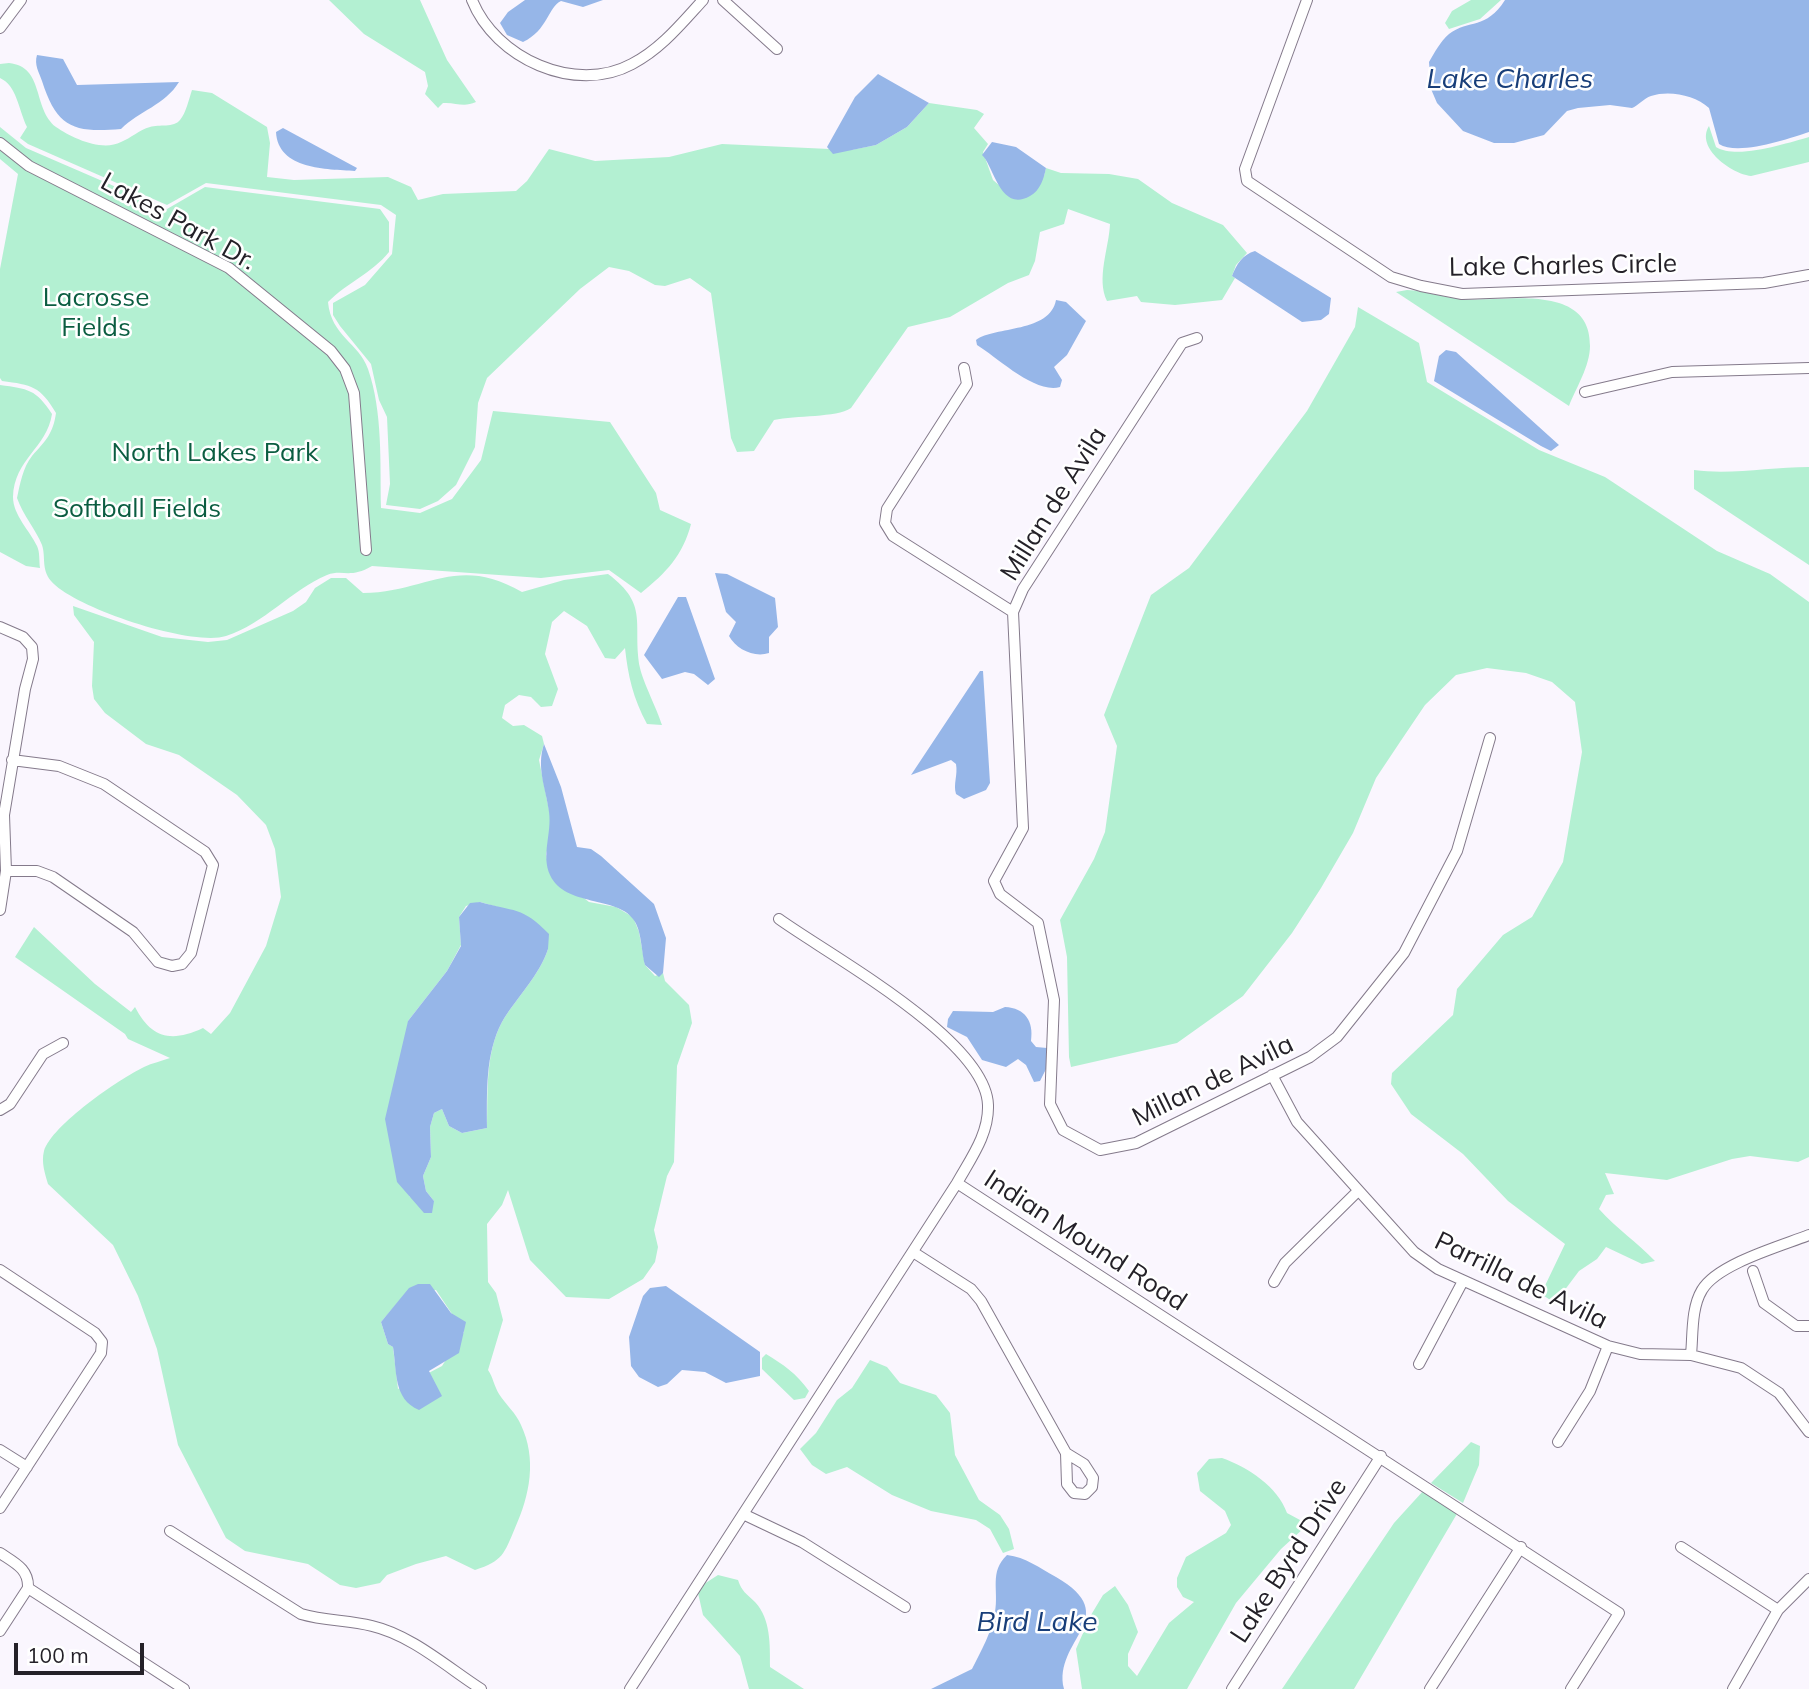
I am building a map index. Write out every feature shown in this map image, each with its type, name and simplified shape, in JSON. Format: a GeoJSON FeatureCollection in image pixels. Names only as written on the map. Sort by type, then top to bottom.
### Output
{"type":"FeatureCollection","features":[{"type":"Feature","properties":{"kind":"street"},"geometry":{"type":"LineString","coordinates":[[472,0],[487,25],[522,57],[542,68],[587,75],[631,65],[663,44],[703,0]]}},
{"type":"Feature","properties":{"kind":"street"},"geometry":{"type":"LineString","coordinates":[[723,0],[777,49]]}},
{"type":"Feature","properties":{"kind":"street","name":"Lake Charles Circle"},"geometry":{"type":"LineString","coordinates":[[1307,0],[1245,169],[1247,181],[1391,277],[1462,294],[1764,283],[1809,275]]}},
{"type":"Feature","properties":{"kind":"street"},"geometry":{"type":"LineString","coordinates":[[0,28],[17,2]]}},
{"type":"Feature","properties":{"kind":"street","name":"Lakes Park Dr."},"geometry":{"type":"LineString","coordinates":[[0,143],[29,166],[229,268],[331,351],[345,369],[354,393],[366,550]]}},
{"type":"Feature","properties":{"kind":"street","name":"Millan de Avila"},"geometry":{"type":"LineString","coordinates":[[1197,338],[1182,343],[1023,589],[1013,612],[1023,828],[994,881],[1000,894],[1038,923],[1054,1000],[1050,1104],[1063,1130],[1100,1150],[1136,1143],[1310,1057],[1337,1037],[1404,953],[1457,851],[1490,738]]}},
{"type":"Feature","properties":{"kind":"street"},"geometry":{"type":"LineString","coordinates":[[964,368],[967,384],[887,509],[885,523],[893,536],[1013,612]]}},
{"type":"Feature","properties":{"kind":"street"},"geometry":{"type":"LineString","coordinates":[[1585,392],[1672,372],[1809,368]]}},
{"type":"Feature","properties":{"kind":"street"},"geometry":{"type":"LineString","coordinates":[[0,627],[23,637],[32,647],[33,659],[12,760],[4,815],[6,871],[0,910]]}},
{"type":"Feature","properties":{"kind":"street"},"geometry":{"type":"LineString","coordinates":[[6,871],[37,872],[53,877],[133,932],[158,962],[172,966],[182,964],[191,953],[213,865],[205,852],[104,784],[59,766],[12,760]]}},
{"type":"Feature","properties":{"kind":"street"},"geometry":{"type":"LineString","coordinates":[[779,919],[915,1010],[950,1043],[980,1079],[988,1101],[987,1125],[957,1183]]}},
{"type":"Feature","properties":{"kind":"street"},"geometry":{"type":"LineString","coordinates":[[0,1110],[10,1104],[43,1054],[63,1043]]}},
{"type":"Feature","properties":{"kind":"street","name":"Parrilla de Avila"},"geometry":{"type":"LineString","coordinates":[[1272,1075],[1297,1122],[1414,1252],[1438,1269],[1608,1346],[1640,1354],[1691,1355],[1741,1368],[1780,1393],[1809,1432]]}},
{"type":"Feature","properties":{"kind":"street","name":"Indian Mound Road"},"geometry":{"type":"LineString","coordinates":[[630,1689],[957,1183],[1619,1613],[1571,1689]]}},
{"type":"Feature","properties":{"kind":"street"},"geometry":{"type":"LineString","coordinates":[[1274,1282],[1285,1263],[1358,1191]]}},
{"type":"Feature","properties":{"kind":"street"},"geometry":{"type":"LineString","coordinates":[[1691,1355],[1696,1305],[1702,1288],[1719,1272],[1809,1235]]}},
{"type":"Feature","properties":{"kind":"street"},"geometry":{"type":"LineString","coordinates":[[913,1252],[971,1289],[981,1301],[1066,1453]]}},
{"type":"Feature","properties":{"kind":"street"},"geometry":{"type":"LineString","coordinates":[[0,1270],[95,1333],[102,1342],[101,1353],[0,1508]]}},
{"type":"Feature","properties":{"kind":"street"},"geometry":{"type":"LineString","coordinates":[[1753,1271],[1764,1303],[1796,1326],[1809,1326]]}},
{"type":"Feature","properties":{"kind":"street"},"geometry":{"type":"LineString","coordinates":[[1419,1364],[1464,1281]]}},
{"type":"Feature","properties":{"kind":"street"},"geometry":{"type":"LineString","coordinates":[[1558,1442],[1590,1391],[1608,1346]]}},
{"type":"Feature","properties":{"kind":"street"},"geometry":{"type":"LineString","coordinates":[[0,1450],[27,1467]]}},
{"type":"Feature","properties":{"kind":"street","name":"Lake Byrd Drive"},"geometry":{"type":"LineString","coordinates":[[1232,1689],[1381,1456]]}},
{"type":"Feature","properties":{"kind":"street"},"geometry":{"type":"LineString","coordinates":[[743,1514],[802,1542],[905,1607]]}},
{"type":"Feature","properties":{"kind":"street"},"geometry":{"type":"LineString","coordinates":[[170,1531],[301,1614],[324,1621],[371,1626],[399,1636],[481,1689]]}},
{"type":"Feature","properties":{"kind":"street"},"geometry":{"type":"LineString","coordinates":[[1430,1689],[1521,1547]]}},
{"type":"Feature","properties":{"kind":"street"},"geometry":{"type":"LineString","coordinates":[[1681,1548],[1778,1610]]}},
{"type":"Feature","properties":{"kind":"street"},"geometry":{"type":"LineString","coordinates":[[0,1553],[24,1569],[29,1578],[28,1588],[0,1631]]}},
{"type":"Feature","properties":{"kind":"street"},"geometry":{"type":"LineString","coordinates":[[1733,1689],[1778,1610],[1809,1579]]}},
{"type":"Feature","properties":{"kind":"street"},"geometry":{"type":"LineString","coordinates":[[28,1588],[184,1689]]}},
{"type":"Feature","properties":{"kind":"green space"},"geometry":{"type":"Polygon","coordinates":[[[329,0],[420,0],[447,60],[476,102],[463,105],[443,103],[438,108],[425,94],[428,86],[425,72],[364,34],[329,0]]]}},
{"type":"Feature","properties":{"kind":"green space"},"geometry":{"type":"Polygon","coordinates":[[[1471,0],[1501,0],[1480,19],[1449,29],[1445,23],[1452,11],[1471,0]]]}},
{"type":"Feature","properties":{"kind":"green space"},"geometry":{"type":"Polygon","coordinates":[[[9,63],[28,72],[44,110],[56,127],[87,142],[113,145],[146,128],[174,124],[184,114],[192,90],[212,93],[267,127],[270,143],[267,177],[294,180],[388,177],[411,187],[418,200],[443,194],[516,191],[527,181],[549,149],[595,161],[669,157],[722,144],[851,150],[876,145],[907,127],[929,103],[977,110],[984,114],[974,128],[988,144],[983,152],[993,180],[1014,198],[1044,176],[1046,168],[1061,173],[1109,174],[1138,179],[1172,203],[1223,225],[1247,253],[1236,265],[1232,276],[1235,278],[1222,300],[1175,305],[1141,302],[1137,296],[1107,301],[1103,273],[1110,224],[1068,209],[1064,224],[1040,232],[1035,261],[1029,275],[1008,283],[950,317],[908,327],[851,408],[826,415],[774,420],[754,451],[737,452],[731,438],[711,293],[690,278],[665,286],[655,285],[629,271],[609,267],[580,289],[487,378],[478,403],[475,447],[456,485],[438,501],[420,509],[386,505],[390,484],[387,417],[379,400],[371,364],[333,315],[333,303],[365,285],[392,254],[396,215],[381,205],[206,183],[167,205],[28,144],[20,138],[27,127],[14,92],[0,78],[0,64],[9,63]]]}},
{"type":"Feature","properties":{"kind":"green space"},"geometry":{"type":"Polygon","coordinates":[[[1709,126],[1716,147],[1725,151],[1762,149],[1809,137],[1809,162],[1751,176],[1743,174],[1726,165],[1711,151],[1706,134],[1709,126]]]}},
{"type":"Feature","properties":{"kind":"green space","name":"North Lakes Park"},"geometry":{"type":"Polygon","coordinates":[[[0,127],[26,148],[167,209],[205,187],[380,209],[389,222],[389,252],[328,302],[334,323],[364,360],[373,386],[380,438],[381,508],[420,513],[452,499],[481,460],[493,411],[610,422],[656,493],[660,510],[691,524],[678,554],[666,571],[641,593],[609,570],[541,578],[372,566],[358,572],[327,575],[301,589],[240,631],[210,638],[162,631],[134,623],[83,603],[64,592],[48,576],[42,545],[17,498],[26,465],[48,436],[56,413],[45,397],[34,388],[2,381],[0,378],[0,269],[18,174],[0,159],[0,127]]]}},
{"type":"Feature","properties":{"kind":"green space"},"geometry":{"type":"Polygon","coordinates":[[[1407,290],[1460,299],[1540,299],[1560,303],[1576,311],[1586,325],[1590,346],[1585,369],[1569,406],[1396,292],[1407,290]]]}},
{"type":"Feature","properties":{"kind":"green space"},"geometry":{"type":"Polygon","coordinates":[[[1358,307],[1419,343],[1427,382],[1539,450],[1605,477],[1717,551],[1770,574],[1809,602],[1809,1157],[1798,1162],[1750,1156],[1732,1159],[1667,1180],[1605,1173],[1614,1194],[1606,1195],[1599,1209],[1655,1261],[1642,1264],[1606,1247],[1597,1259],[1579,1271],[1555,1303],[1541,1294],[1565,1244],[1508,1201],[1463,1154],[1411,1114],[1391,1084],[1392,1073],[1453,1015],[1457,989],[1503,935],[1532,917],[1563,862],[1582,752],[1575,702],[1552,682],[1526,673],[1487,668],[1456,675],[1425,705],[1376,778],[1353,833],[1321,888],[1292,933],[1243,996],[1177,1043],[1071,1067],[1069,1057],[1067,957],[1060,920],[1094,859],[1105,832],[1117,746],[1104,715],[1151,595],[1189,568],[1307,411],[1355,327],[1358,307]]]}},
{"type":"Feature","properties":{"kind":"green space"},"geometry":{"type":"Polygon","coordinates":[[[0,385],[31,392],[41,399],[52,414],[44,436],[19,473],[13,497],[19,516],[38,548],[40,568],[26,566],[0,552],[0,385]]]}},
{"type":"Feature","properties":{"kind":"green space"},"geometry":{"type":"Polygon","coordinates":[[[1809,467],[1809,565],[1694,489],[1694,470],[1722,472],[1809,467]]]}},
{"type":"Feature","properties":{"kind":"green space"},"geometry":{"type":"Polygon","coordinates":[[[608,574],[630,596],[637,616],[640,668],[662,725],[647,724],[642,714],[632,687],[625,648],[615,659],[605,658],[587,626],[564,611],[552,622],[545,654],[558,689],[552,706],[541,707],[531,697],[519,695],[505,705],[502,718],[513,726],[524,725],[542,736],[544,744],[539,760],[550,815],[551,836],[546,854],[549,871],[589,902],[616,907],[633,917],[639,932],[645,965],[655,976],[663,973],[665,981],[689,1005],[692,1023],[677,1066],[674,1162],[667,1176],[654,1230],[658,1247],[655,1262],[643,1279],[609,1299],[566,1297],[530,1260],[508,1190],[502,1205],[487,1224],[488,1282],[496,1293],[503,1320],[488,1370],[499,1394],[519,1421],[529,1451],[528,1490],[511,1537],[497,1560],[475,1570],[446,1556],[387,1575],[380,1583],[356,1588],[340,1585],[308,1564],[245,1551],[226,1538],[178,1445],[157,1349],[138,1296],[113,1245],[48,1184],[43,1155],[59,1129],[119,1082],[144,1067],[170,1058],[128,1039],[125,1034],[15,957],[34,927],[95,984],[131,1012],[135,1007],[155,1031],[172,1036],[203,1028],[211,1034],[230,1013],[266,946],[281,897],[275,849],[266,825],[237,795],[179,755],[146,744],[105,713],[94,699],[94,642],[74,615],[73,606],[162,637],[208,642],[227,640],[293,611],[306,602],[315,588],[331,578],[346,578],[363,593],[386,591],[460,575],[499,581],[522,592],[564,580],[608,574]],[[480,902],[466,906],[459,917],[461,945],[447,971],[408,1021],[406,1189],[410,1197],[434,1201],[426,1191],[423,1176],[431,1157],[430,1127],[434,1113],[442,1109],[449,1126],[462,1133],[487,1128],[490,1060],[497,1034],[548,949],[548,941],[501,908],[480,902]],[[436,1290],[405,1294],[381,1322],[388,1344],[393,1347],[398,1389],[442,1366],[464,1332],[436,1290]]]}},
{"type":"Feature","properties":{"kind":"green space"},"geometry":{"type":"Polygon","coordinates":[[[766,1354],[799,1379],[809,1391],[805,1398],[794,1400],[762,1369],[762,1358],[766,1354]]]}},
{"type":"Feature","properties":{"kind":"green space"},"geometry":{"type":"Polygon","coordinates":[[[870,1360],[887,1367],[900,1383],[936,1395],[950,1413],[955,1455],[979,1500],[1000,1515],[1009,1529],[1014,1549],[1003,1553],[990,1529],[976,1520],[931,1511],[892,1495],[847,1467],[826,1474],[812,1465],[800,1449],[816,1433],[837,1400],[852,1388],[870,1360]]]}},
{"type":"Feature","properties":{"kind":"green space"},"geometry":{"type":"Polygon","coordinates":[[[1471,1442],[1480,1446],[1479,1465],[1463,1503],[1431,1483],[1471,1442]]]}},
{"type":"Feature","properties":{"kind":"green space"},"geometry":{"type":"Polygon","coordinates":[[[1222,1458],[1261,1479],[1277,1495],[1287,1513],[1300,1520],[1304,1528],[1281,1549],[1236,1603],[1187,1689],[1082,1689],[1076,1649],[1103,1595],[1115,1586],[1128,1605],[1138,1632],[1128,1654],[1128,1666],[1137,1676],[1169,1623],[1194,1602],[1183,1597],[1177,1587],[1177,1578],[1186,1557],[1226,1533],[1231,1525],[1225,1511],[1200,1491],[1197,1473],[1209,1459],[1222,1458]]]}},
{"type":"Feature","properties":{"kind":"green space"},"geometry":{"type":"Polygon","coordinates":[[[1424,1490],[1458,1512],[1354,1689],[1282,1689],[1394,1523],[1424,1490]]]}},
{"type":"Feature","properties":{"kind":"green space"},"geometry":{"type":"Polygon","coordinates":[[[718,1575],[738,1580],[764,1616],[770,1667],[804,1689],[749,1689],[740,1656],[703,1615],[698,1593],[704,1584],[718,1575]]]}},
{"type":"Feature","properties":{"kind":"water"},"geometry":{"type":"Polygon","coordinates":[[[525,0],[603,0],[583,7],[561,1],[538,31],[523,42],[507,35],[500,23],[508,12],[525,0]]]}},
{"type":"Feature","properties":{"kind":"water","name":"Lake Charles"},"geometry":{"type":"Polygon","coordinates":[[[1505,0],[1809,0],[1809,132],[1763,145],[1727,147],[1719,144],[1709,108],[1689,97],[1674,94],[1648,97],[1632,108],[1610,105],[1567,111],[1544,135],[1514,143],[1494,143],[1463,131],[1437,103],[1431,89],[1429,62],[1449,34],[1491,16],[1505,0]]]}},
{"type":"Feature","properties":{"kind":"water"},"geometry":{"type":"Polygon","coordinates":[[[37,55],[63,59],[77,85],[179,82],[167,97],[121,129],[79,128],[61,118],[54,109],[37,68],[37,55]]]}},
{"type":"Feature","properties":{"kind":"water"},"geometry":{"type":"Polygon","coordinates":[[[878,74],[929,103],[907,127],[876,145],[833,154],[827,147],[855,97],[878,74]]]}},
{"type":"Feature","properties":{"kind":"water"},"geometry":{"type":"Polygon","coordinates":[[[283,128],[357,168],[355,171],[318,168],[294,161],[279,145],[276,132],[283,128]]]}},
{"type":"Feature","properties":{"kind":"water"},"geometry":{"type":"Polygon","coordinates":[[[992,142],[1016,147],[1046,168],[1041,184],[1033,194],[1020,200],[1012,198],[999,186],[982,155],[992,142]]]}},
{"type":"Feature","properties":{"kind":"water"},"geometry":{"type":"Polygon","coordinates":[[[1255,251],[1331,298],[1329,314],[1321,320],[1302,322],[1232,276],[1240,260],[1255,251]]]}},
{"type":"Feature","properties":{"kind":"water"},"geometry":{"type":"Polygon","coordinates":[[[1056,300],[1066,302],[1086,321],[1067,355],[1054,367],[1062,380],[1060,387],[1050,388],[1028,380],[977,345],[976,340],[985,336],[1044,318],[1052,311],[1056,300]]]}},
{"type":"Feature","properties":{"kind":"water"},"geometry":{"type":"Polygon","coordinates":[[[1446,350],[1456,352],[1559,445],[1551,451],[1541,446],[1434,381],[1439,356],[1446,350]]]}},
{"type":"Feature","properties":{"kind":"water"},"geometry":{"type":"Polygon","coordinates":[[[715,573],[727,574],[775,598],[778,627],[769,637],[769,653],[752,653],[732,641],[729,636],[736,622],[726,612],[715,573]]]}},
{"type":"Feature","properties":{"kind":"water"},"geometry":{"type":"Polygon","coordinates":[[[678,597],[686,597],[715,679],[708,685],[694,674],[685,672],[662,679],[644,655],[678,597]]]}},
{"type":"Feature","properties":{"kind":"water"},"geometry":{"type":"Polygon","coordinates":[[[980,671],[983,671],[990,783],[986,790],[964,799],[956,794],[956,764],[951,760],[911,775],[980,671]]]}},
{"type":"Feature","properties":{"kind":"water"},"geometry":{"type":"Polygon","coordinates":[[[544,744],[561,787],[577,847],[591,849],[601,856],[654,904],[666,938],[663,973],[659,977],[645,965],[638,929],[633,919],[615,907],[567,892],[557,885],[550,875],[546,860],[549,812],[541,770],[544,744]]]}},
{"type":"Feature","properties":{"kind":"water"},"geometry":{"type":"Polygon","coordinates":[[[480,902],[517,911],[532,919],[549,934],[548,949],[539,968],[496,1034],[488,1074],[487,1128],[462,1133],[449,1126],[442,1109],[434,1113],[430,1127],[431,1157],[423,1176],[426,1191],[434,1201],[432,1213],[424,1213],[397,1182],[385,1119],[408,1021],[447,971],[461,946],[459,917],[470,903],[480,902]]]}},
{"type":"Feature","properties":{"kind":"water"},"geometry":{"type":"Polygon","coordinates":[[[1005,1007],[1023,1013],[1031,1027],[1031,1041],[1036,1047],[1047,1048],[1047,1067],[1040,1081],[1034,1082],[1026,1065],[1018,1059],[1006,1067],[982,1060],[967,1037],[947,1027],[953,1011],[993,1012],[1005,1007]]]}},
{"type":"Feature","properties":{"kind":"water"},"geometry":{"type":"Polygon","coordinates":[[[418,1284],[430,1284],[451,1313],[466,1322],[459,1353],[429,1371],[442,1396],[419,1410],[400,1392],[393,1347],[388,1344],[381,1322],[409,1288],[418,1284]]]}},
{"type":"Feature","properties":{"kind":"water"},"geometry":{"type":"Polygon","coordinates":[[[666,1286],[760,1352],[760,1376],[726,1383],[705,1372],[682,1370],[667,1384],[658,1387],[639,1377],[631,1366],[629,1337],[643,1296],[650,1288],[666,1286]]]}},
{"type":"Feature","properties":{"kind":"water","name":"Bird Lake"},"geometry":{"type":"Polygon","coordinates":[[[1007,1555],[1026,1560],[1056,1577],[1076,1591],[1085,1604],[1086,1617],[1067,1656],[1063,1672],[1064,1689],[931,1689],[972,1669],[991,1627],[996,1604],[996,1575],[1001,1561],[1007,1555]]]}},
{"type":"Feature","properties":{"kind":"park label","name":"Lacrosse Fields"},"geometry":{"type":"Point","coordinates":[96,313]}},
{"type":"Feature","properties":{"kind":"park label","name":"Softball Fields"},"geometry":{"type":"Point","coordinates":[137,509]}}]}
